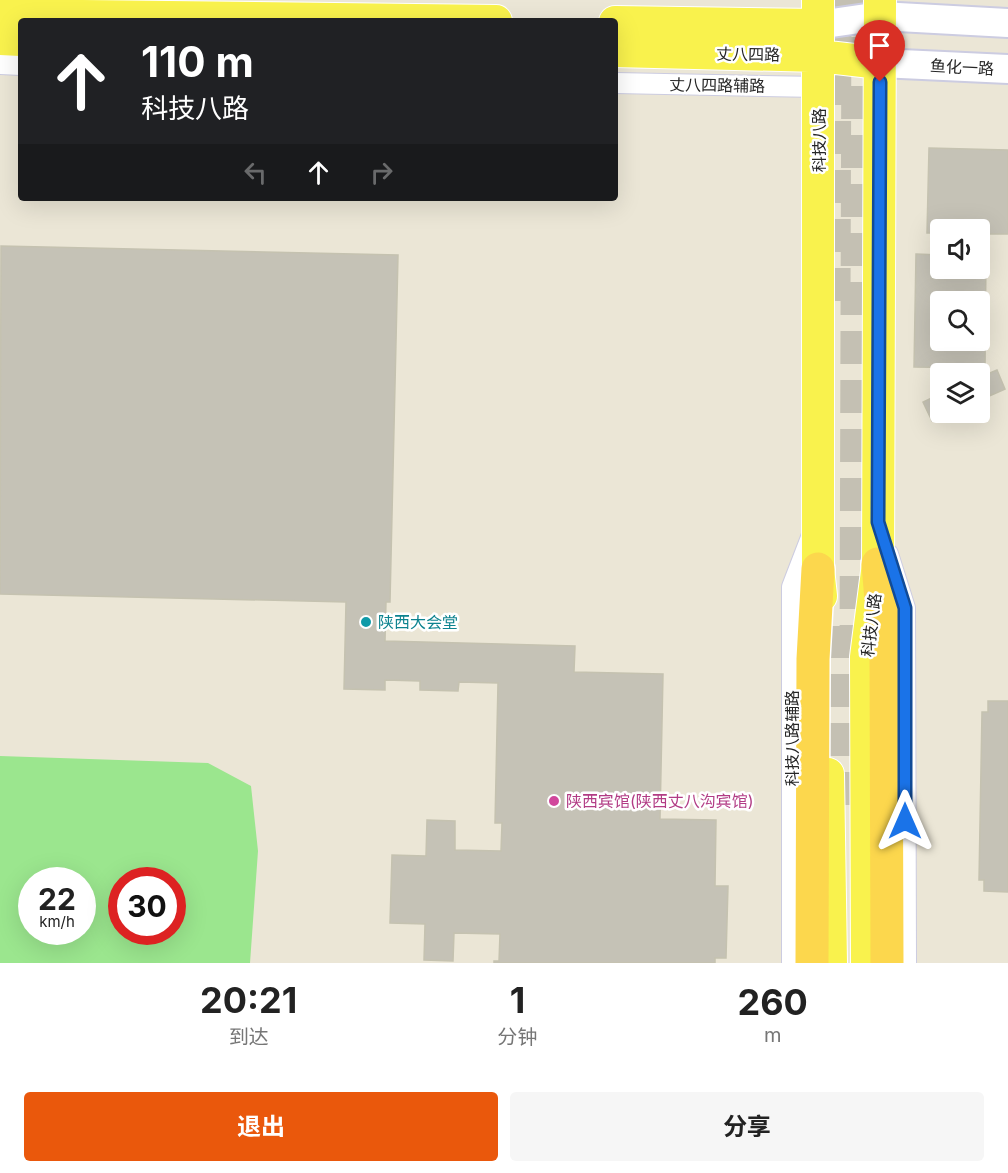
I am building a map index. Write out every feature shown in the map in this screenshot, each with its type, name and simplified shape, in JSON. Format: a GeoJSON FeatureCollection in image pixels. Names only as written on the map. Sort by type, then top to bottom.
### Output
{"type":"FeatureCollection","features":[{"type":"Feature","properties":{"kind":"highway"},"geometry":{"type":"LineString","coordinates":[[878,564],[886,659],[887,963]]}},
{"type":"Feature","properties":{"kind":"highway"},"geometry":{"type":"LineString","coordinates":[[812,963],[813,659],[819,569]]}},
{"type":"Feature","properties":{"kind":"main road"},"geometry":{"type":"LineString","coordinates":[[818,12],[880,8],[1008,23]]}},
{"type":"Feature","properties":{"kind":"main road","name":"科技八路"},"geometry":{"type":"LineString","coordinates":[[867,963],[866,657],[878,564],[880,8]]}},
{"type":"Feature","properties":{"kind":"main road","name":"科技八路"},"geometry":{"type":"LineString","coordinates":[[818,12],[818,519],[819,569],[826,649],[831,963]]}},
{"type":"Feature","properties":{"kind":"main road","name":"丈八四路"},"geometry":{"type":"LineString","coordinates":[[618,22],[818,12]]}},
{"type":"Feature","properties":{"kind":"main road"},"geometry":{"type":"LineString","coordinates":[[0,15],[248,18]]}},
{"type":"Feature","properties":{"kind":"main road"},"geometry":{"type":"LineString","coordinates":[[0,39],[18,40]]}},
{"type":"Feature","properties":{"kind":"main road","name":"丈八四路"},"geometry":{"type":"LineString","coordinates":[[618,51],[819,56],[880,63]]}},
{"type":"Feature","properties":{"kind":"main road","name":"鱼化一路"},"geometry":{"type":"LineString","coordinates":[[880,63],[1008,69]]}},
{"type":"Feature","properties":{"kind":"street"},"geometry":{"type":"LineString","coordinates":[[0,64],[18,65]]}},
{"type":"Feature","properties":{"kind":"street","name":"丈八四路辅路"},"geometry":{"type":"LineString","coordinates":[[618,83],[819,87]]}},
{"type":"Feature","properties":{"kind":"street","name":"科技八路辅路"},"geometry":{"type":"LineString","coordinates":[[792,963],[792,587],[818,519]]}},
{"type":"Feature","properties":{"kind":"street"},"geometry":{"type":"LineString","coordinates":[[878,522],[905,608],[906,963]]}},
{"type":"Feature","properties":{"kind":"green space"},"geometry":{"type":"Polygon","coordinates":[[[0,756],[208,763],[251,786],[258,851],[250,963],[0,963],[0,756]]]}},
{"type":"Feature","properties":{"kind":"building"},"geometry":{"type":"Polygon","coordinates":[[[929,148],[1008,150],[1008,234],[990,234],[990,219],[930,219],[930,233],[927,233],[929,148]]]}},
{"type":"Feature","properties":{"kind":"building","name":"陕西大会堂"},"geometry":{"type":"Polygon","coordinates":[[[1,246],[398,255],[390,602],[386,602],[385,641],[575,646],[574,672],[663,674],[660,819],[716,820],[715,886],[728,886],[726,958],[715,958],[715,963],[494,963],[494,961],[499,961],[500,934],[454,933],[453,961],[424,960],[425,924],[390,923],[392,855],[426,856],[427,820],[455,821],[455,850],[501,851],[502,823],[495,823],[498,683],[459,682],[458,691],[420,690],[420,681],[385,680],[385,690],[344,689],[346,602],[0,594],[1,246]]]}},
{"type":"Feature","properties":{"kind":"building"},"geometry":{"type":"Polygon","coordinates":[[[916,254],[930,255],[930,279],[986,279],[986,291],[930,291],[930,351],[985,351],[985,363],[930,363],[930,367],[914,367],[916,254]]]}},
{"type":"Feature","properties":{"kind":"building"},"geometry":{"type":"Polygon","coordinates":[[[997,370],[1005,389],[990,396],[990,373],[997,370]]]}},
{"type":"Feature","properties":{"kind":"building"},"geometry":{"type":"Polygon","coordinates":[[[930,399],[930,417],[923,402],[930,399]]]}},
{"type":"Feature","properties":{"kind":"building"},"geometry":{"type":"Polygon","coordinates":[[[988,701],[1008,701],[1008,892],[984,891],[984,880],[979,880],[982,712],[988,712],[988,701]]]}},
{"type":"Feature","properties":{"kind":"tunnel"},"geometry":{"type":"LineString","coordinates":[[834,301],[835,0]]}},
{"type":"Feature","properties":{"kind":"tunnel"},"geometry":{"type":"LineString","coordinates":[[856,658],[858,0]]}},
{"type":"Feature","properties":{"kind":"tunnel"},"geometry":{"type":"LineString","coordinates":[[836,626],[836,805]]}},
{"type":"Feature","properties":{"kind":"place","name":"陕西大会堂"},"geometry":{"type":"Point","coordinates":[366,622]}},
{"type":"Feature","properties":{"kind":"place","name":"陕西宾馆(陕西丈八沟宾馆)"},"geometry":{"type":"Point","coordinates":[554,801]}},
{"type":"Feature","properties":{"kind":"route"},"geometry":{"type":"LineString","coordinates":[[880,82],[878,522],[905,608],[905,821]]}}]}
